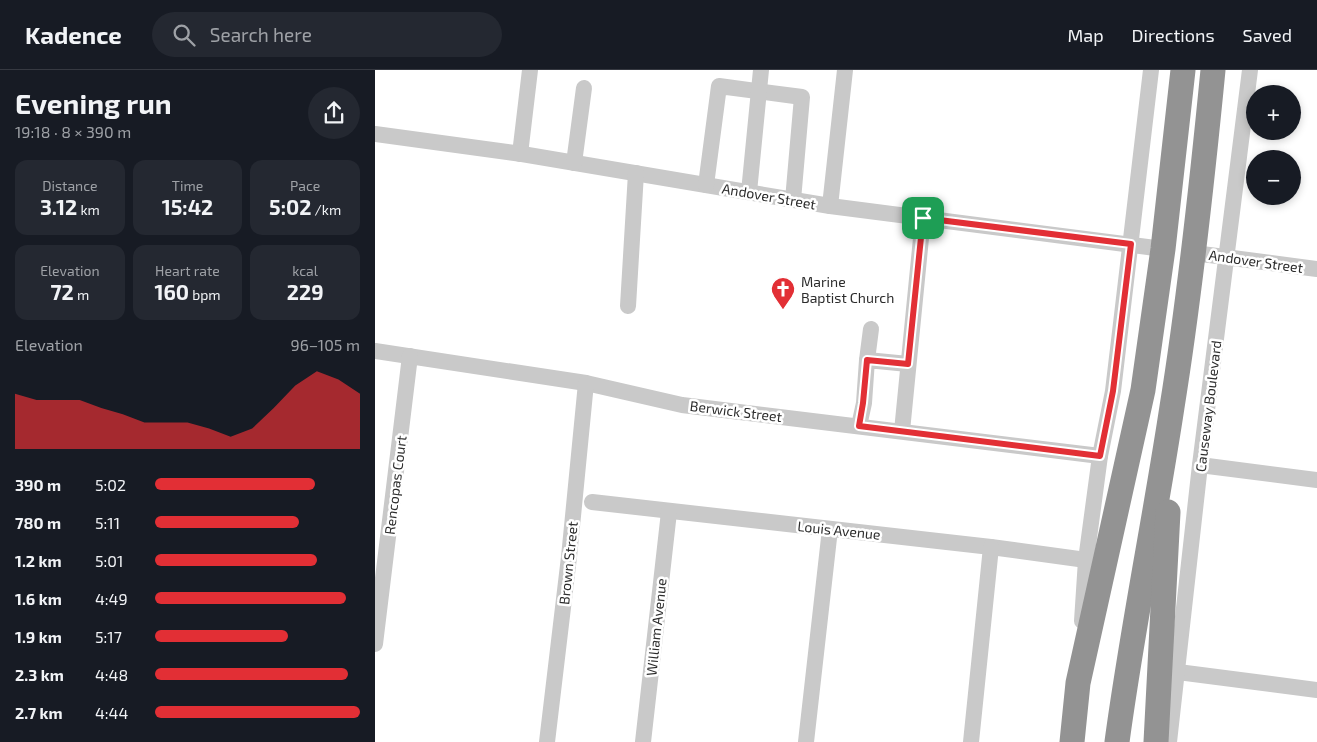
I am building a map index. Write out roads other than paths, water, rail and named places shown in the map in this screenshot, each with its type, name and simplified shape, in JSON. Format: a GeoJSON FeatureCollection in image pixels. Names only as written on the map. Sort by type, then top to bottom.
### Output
{"type":"FeatureCollection","features":[{"type":"Feature","properties":{"kind":"highway"},"geometry":{"type":"LineString","coordinates":[[1072,742],[1078,683],[1143,390],[1163,249],[1183,70]]}},
{"type":"Feature","properties":{"kind":"highway"},"geometry":{"type":"LineString","coordinates":[[1117,742],[1172,407],[1195,252],[1213,70]]}},
{"type":"Feature","properties":{"kind":"highway"},"geometry":{"type":"LineString","coordinates":[[1156,742],[1160,691],[1172,407]]}},
{"type":"Feature","properties":{"kind":"street"},"geometry":{"type":"LineString","coordinates":[[520,154],[530,70]]}},
{"type":"Feature","properties":{"kind":"street"},"geometry":{"type":"LineString","coordinates":[[749,192],[761,70]]}},
{"type":"Feature","properties":{"kind":"street"},"geometry":{"type":"LineString","coordinates":[[830,206],[845,70]]}},
{"type":"Feature","properties":{"kind":"street"},"geometry":{"type":"LineString","coordinates":[[1078,683],[1086,560],[1100,456],[1113,391],[1151,70]]}},
{"type":"Feature","properties":{"kind":"street","name":"Causeway Boulevard"},"geometry":{"type":"LineString","coordinates":[[1169,742],[1225,256],[1250,70]]}},
{"type":"Feature","properties":{"kind":"street"},"geometry":{"type":"LineString","coordinates":[[705,185],[719,86],[802,97],[793,200]]}},
{"type":"Feature","properties":{"kind":"street"},"geometry":{"type":"LineString","coordinates":[[574,163],[584,88]]}},
{"type":"Feature","properties":{"kind":"street","name":"Andover Street"},"geometry":{"type":"LineString","coordinates":[[375,134],[520,154],[830,206],[1163,249]]}},
{"type":"Feature","properties":{"kind":"street"},"geometry":{"type":"LineString","coordinates":[[628,306],[636,173]]}},
{"type":"Feature","properties":{"kind":"street"},"geometry":{"type":"LineString","coordinates":[[902,431],[923,218]]}},
{"type":"Feature","properties":{"kind":"street","name":"Andover Street"},"geometry":{"type":"LineString","coordinates":[[1195,252],[1317,269]]}},
{"type":"Feature","properties":{"kind":"street"},"geometry":{"type":"LineString","coordinates":[[859,426],[871,329]]}},
{"type":"Feature","properties":{"kind":"street","name":"Berwick Street"},"geometry":{"type":"LineString","coordinates":[[375,351],[586,383],[682,404],[1100,456]]}},
{"type":"Feature","properties":{"kind":"street","name":"Rencopas Court"},"geometry":{"type":"LineString","coordinates":[[375,644],[411,356]]}},
{"type":"Feature","properties":{"kind":"street"},"geometry":{"type":"LineString","coordinates":[[867,360],[908,364]]}},
{"type":"Feature","properties":{"kind":"street","name":"Brown Street"},"geometry":{"type":"LineString","coordinates":[[547,742],[569,557],[586,383]]}},
{"type":"Feature","properties":{"kind":"street"},"geometry":{"type":"LineString","coordinates":[[1200,465],[1317,480]]}},
{"type":"Feature","properties":{"kind":"street","name":"Louis Avenue"},"geometry":{"type":"LineString","coordinates":[[592,502],[991,547],[1086,560]]}},
{"type":"Feature","properties":{"kind":"street","name":"William Avenue"},"geometry":{"type":"LineString","coordinates":[[643,742],[669,512]]}},
{"type":"Feature","properties":{"kind":"street"},"geometry":{"type":"LineString","coordinates":[[806,742],[830,529]]}},
{"type":"Feature","properties":{"kind":"street"},"geometry":{"type":"LineString","coordinates":[[971,742],[991,547]]}},
{"type":"Feature","properties":{"kind":"street"},"geometry":{"type":"LineString","coordinates":[[1178,672],[1317,690]]}},
{"type":"Feature","properties":{"kind":"place","name":"Marine Baptist Church"},"geometry":{"type":"Point","coordinates":[783,310]}}]}
